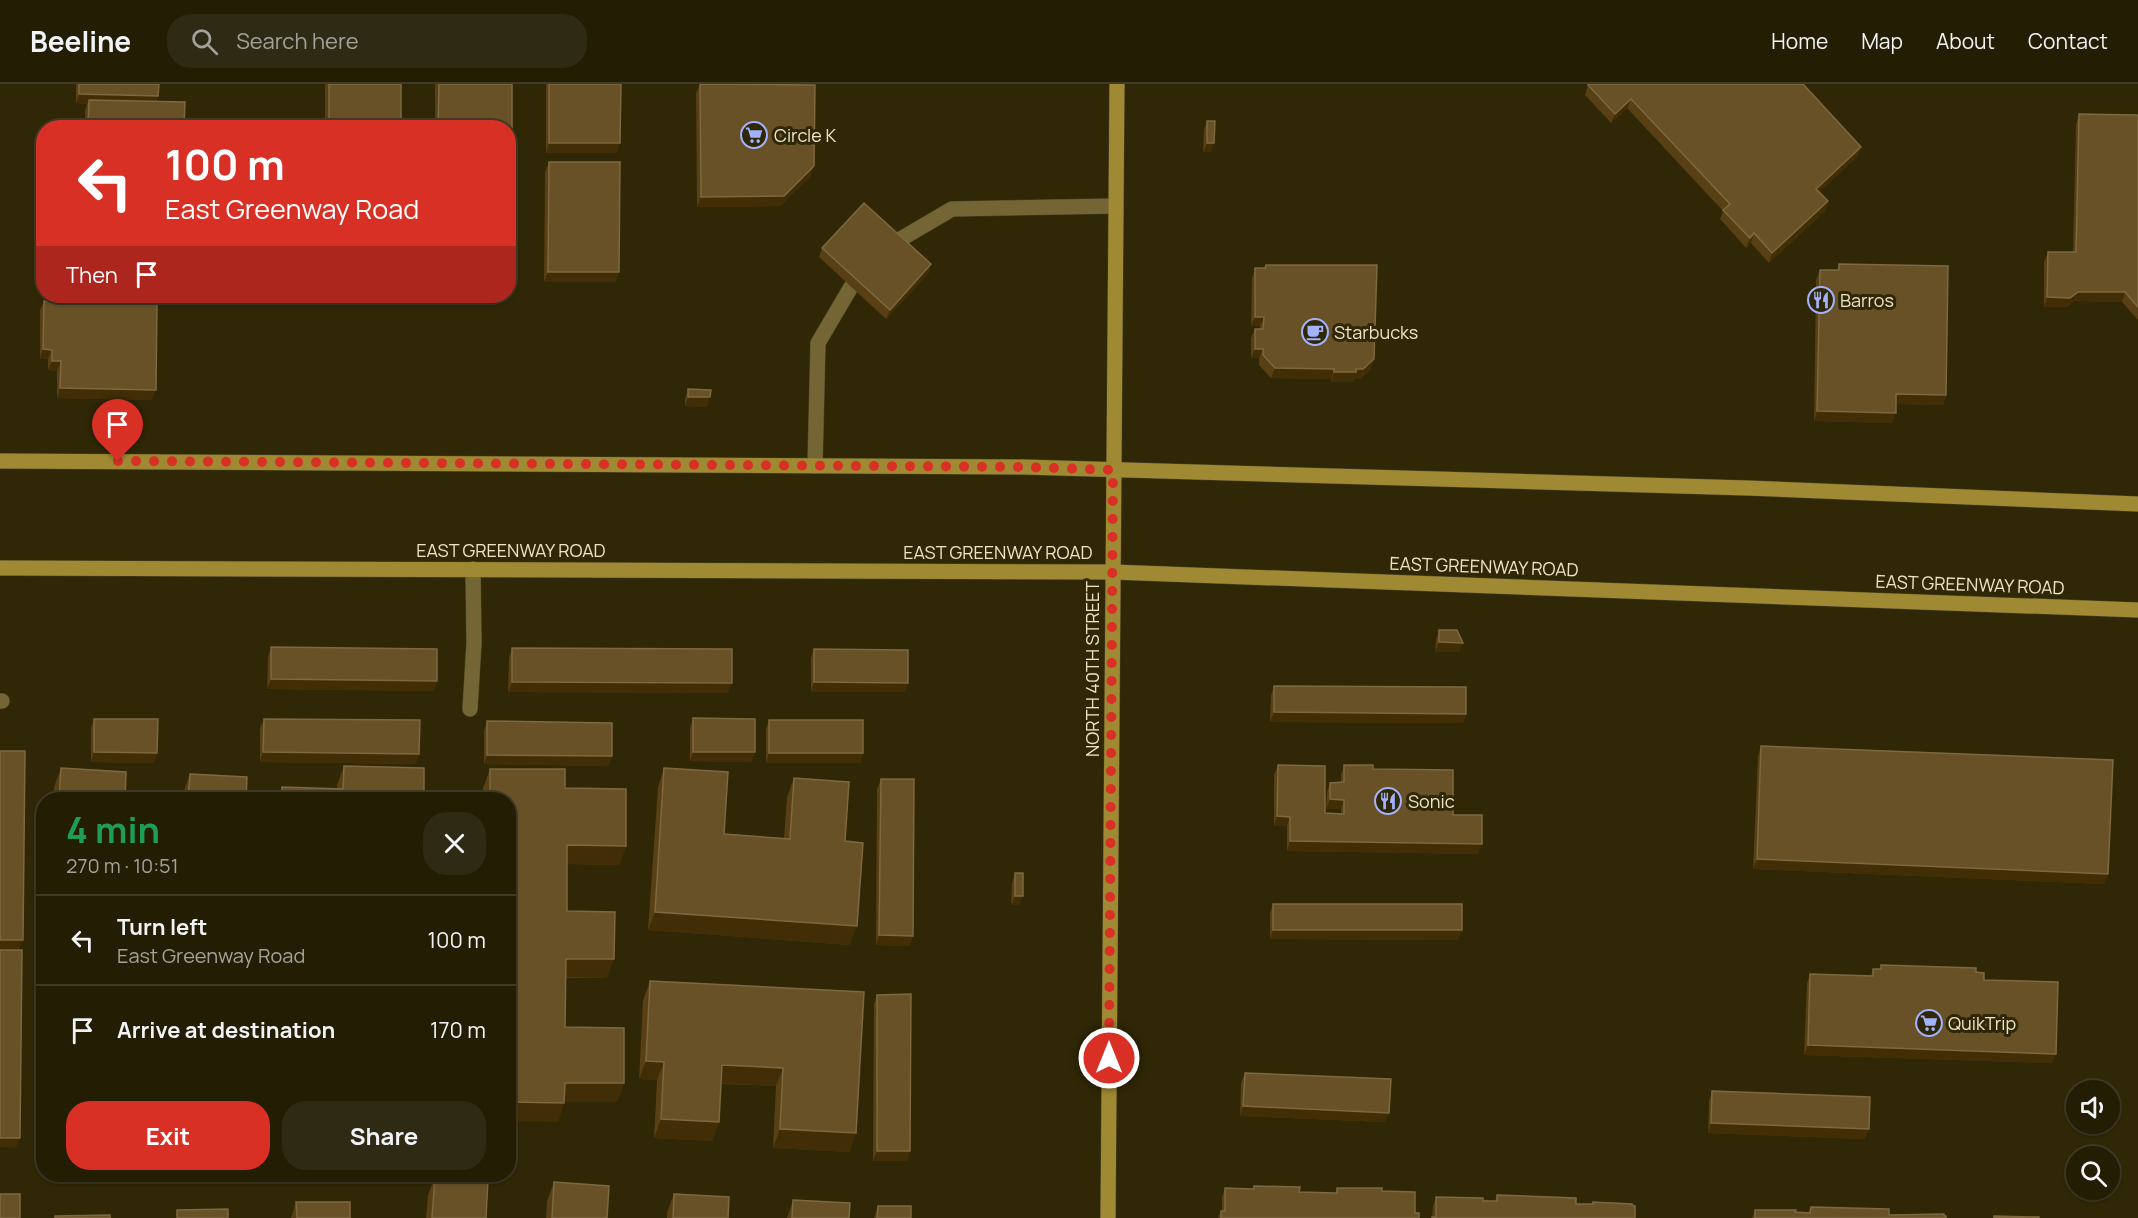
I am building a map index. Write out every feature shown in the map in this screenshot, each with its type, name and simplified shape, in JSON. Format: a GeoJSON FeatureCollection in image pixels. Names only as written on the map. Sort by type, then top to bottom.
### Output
{"type":"FeatureCollection","features":[{"type":"Feature","properties":{"kind":"main road","name":"NORTH 40TH STREET"},"geometry":{"type":"LineString","coordinates":[[1108,1218],[1117,84]]}},
{"type":"Feature","properties":{"kind":"main road"},"geometry":{"type":"LineString","coordinates":[[0,460],[1113,470],[1747,488],[2138,504]]}},
{"type":"Feature","properties":{"kind":"main road","name":"EAST GREENWAY ROAD"},"geometry":{"type":"LineString","coordinates":[[0,568],[1113,572],[2138,610]]}},
{"type":"Feature","properties":{"kind":"lane"},"geometry":{"type":"LineString","coordinates":[[894,243],[952,209],[1116,206]]}},
{"type":"Feature","properties":{"kind":"lane"},"geometry":{"type":"LineString","coordinates":[[815,466],[818,343],[851,287]]}},
{"type":"Feature","properties":{"kind":"lane"},"geometry":{"type":"LineString","coordinates":[[470,710],[474,643],[473,569]]}},
{"type":"Feature","properties":{"kind":"building"},"geometry":{"type":"Polygon","coordinates":[[[79,84],[159,84],[158,96],[79,94],[79,84]]]}},
{"type":"Feature","properties":{"kind":"building"},"geometry":{"type":"Polygon","coordinates":[[[329,84],[401,84],[401,120],[329,120],[329,84]]]}},
{"type":"Feature","properties":{"kind":"building"},"geometry":{"type":"Polygon","coordinates":[[[439,84],[512,84],[512,120],[438,120],[439,84]]]}},
{"type":"Feature","properties":{"kind":"building"},"geometry":{"type":"Polygon","coordinates":[[[549,84],[621,84],[620,143],[549,143],[549,84]]]}},
{"type":"Feature","properties":{"kind":"building","name":"Circle K"},"geometry":{"type":"Polygon","coordinates":[[[700,84],[815,85],[814,166],[784,196],[701,197],[700,84]]]}},
{"type":"Feature","properties":{"kind":"building"},"geometry":{"type":"Polygon","coordinates":[[[1803,84],[1861,147],[1816,189],[1828,201],[1772,253],[1754,233],[1750,238],[1723,210],[1730,204],[1631,99],[1615,114],[1588,85],[1803,84]]]}},
{"type":"Feature","properties":{"kind":"building"},"geometry":{"type":"Polygon","coordinates":[[[89,100],[185,102],[184,120],[88,120],[89,100]]]}},
{"type":"Feature","properties":{"kind":"building"},"geometry":{"type":"Polygon","coordinates":[[[2079,114],[2138,115],[2138,307],[2125,292],[2078,292],[2070,298],[2047,297],[2048,252],[2076,252],[2079,114]]]}},
{"type":"Feature","properties":{"kind":"building"},"geometry":{"type":"Polygon","coordinates":[[[1207,121],[1215,121],[1214,143],[1207,143],[1207,121]]]}},
{"type":"Feature","properties":{"kind":"building"},"geometry":{"type":"Polygon","coordinates":[[[549,162],[620,162],[619,272],[548,272],[549,162]]]}},
{"type":"Feature","properties":{"kind":"building"},"geometry":{"type":"Polygon","coordinates":[[[864,203],[931,264],[890,310],[822,248],[864,203]]]}},
{"type":"Feature","properties":{"kind":"building"},"geometry":{"type":"Polygon","coordinates":[[[1839,264],[1948,266],[1946,395],[1896,394],[1896,413],[1817,411],[1820,270],[1839,270],[1839,264]]]}},
{"type":"Feature","properties":{"kind":"building","name":"Starbucks"},"geometry":{"type":"Polygon","coordinates":[[[1266,265],[1377,265],[1374,359],[1363,369],[1356,369],[1356,372],[1334,372],[1334,369],[1275,368],[1263,355],[1263,349],[1255,349],[1255,329],[1263,329],[1264,317],[1255,317],[1255,268],[1265,268],[1266,265]]]}},
{"type":"Feature","properties":{"kind":"building"},"geometry":{"type":"Polygon","coordinates":[[[44,303],[157,303],[156,390],[60,388],[61,361],[52,361],[52,350],[43,349],[44,303]]]}},
{"type":"Feature","properties":{"kind":"building"},"geometry":{"type":"Polygon","coordinates":[[[688,389],[711,390],[710,397],[688,397],[688,389]]]}},
{"type":"Feature","properties":{"kind":"building"},"geometry":{"type":"Polygon","coordinates":[[[1439,630],[1457,630],[1463,643],[1439,642],[1439,630]]]}},
{"type":"Feature","properties":{"kind":"building"},"geometry":{"type":"Polygon","coordinates":[[[271,647],[437,649],[437,681],[271,679],[271,647]]]}},
{"type":"Feature","properties":{"kind":"building"},"geometry":{"type":"Polygon","coordinates":[[[512,648],[732,649],[732,683],[512,682],[512,648]]]}},
{"type":"Feature","properties":{"kind":"building"},"geometry":{"type":"Polygon","coordinates":[[[814,649],[908,650],[908,683],[814,682],[814,649]]]}},
{"type":"Feature","properties":{"kind":"building"},"geometry":{"type":"Polygon","coordinates":[[[1274,686],[1466,687],[1466,714],[1274,712],[1274,686]]]}},
{"type":"Feature","properties":{"kind":"building"},"geometry":{"type":"Polygon","coordinates":[[[693,718],[755,719],[755,752],[693,752],[693,718]]]}},
{"type":"Feature","properties":{"kind":"building"},"geometry":{"type":"Polygon","coordinates":[[[94,719],[158,719],[157,753],[94,752],[94,719]]]}},
{"type":"Feature","properties":{"kind":"building"},"geometry":{"type":"Polygon","coordinates":[[[264,719],[420,720],[419,754],[263,752],[264,719]]]}},
{"type":"Feature","properties":{"kind":"building"},"geometry":{"type":"Polygon","coordinates":[[[769,720],[863,720],[863,753],[769,753],[769,720]]]}},
{"type":"Feature","properties":{"kind":"building"},"geometry":{"type":"Polygon","coordinates":[[[487,721],[612,723],[612,756],[487,755],[487,721]]]}},
{"type":"Feature","properties":{"kind":"building"},"geometry":{"type":"Polygon","coordinates":[[[1761,746],[2113,760],[2108,874],[1757,859],[1761,746]]]}},
{"type":"Feature","properties":{"kind":"building"},"geometry":{"type":"Polygon","coordinates":[[[0,751],[25,751],[23,940],[0,940],[0,751]]]}},
{"type":"Feature","properties":{"kind":"building"},"geometry":{"type":"Polygon","coordinates":[[[1278,765],[1325,766],[1325,813],[1344,814],[1344,800],[1330,799],[1330,783],[1344,782],[1344,765],[1373,765],[1373,769],[1453,770],[1453,815],[1482,815],[1482,844],[1290,841],[1290,817],[1277,816],[1278,765]]]}},
{"type":"Feature","properties":{"kind":"building"},"geometry":{"type":"Polygon","coordinates":[[[344,766],[424,768],[424,792],[282,792],[282,787],[343,789],[344,766]]]}},
{"type":"Feature","properties":{"kind":"building"},"geometry":{"type":"Polygon","coordinates":[[[61,768],[126,772],[125,792],[60,792],[61,768]]]}},
{"type":"Feature","properties":{"kind":"building"},"geometry":{"type":"Polygon","coordinates":[[[664,768],[728,772],[724,834],[790,839],[794,778],[849,782],[845,841],[863,843],[857,926],[655,912],[664,768]]]}},
{"type":"Feature","properties":{"kind":"building"},"geometry":{"type":"Polygon","coordinates":[[[490,769],[565,769],[565,788],[626,789],[626,846],[567,845],[567,911],[615,912],[614,959],[566,959],[565,1027],[624,1028],[624,1083],[565,1083],[564,1103],[516,1102],[516,792],[490,792],[490,769]]]}},
{"type":"Feature","properties":{"kind":"building"},"geometry":{"type":"Polygon","coordinates":[[[190,774],[247,777],[246,792],[189,792],[190,774]]]}},
{"type":"Feature","properties":{"kind":"building"},"geometry":{"type":"Polygon","coordinates":[[[881,779],[914,779],[913,936],[879,935],[881,779]]]}},
{"type":"Feature","properties":{"kind":"building"},"geometry":{"type":"Polygon","coordinates":[[[1015,873],[1023,873],[1023,896],[1015,896],[1015,873]]]}},
{"type":"Feature","properties":{"kind":"building"},"geometry":{"type":"Polygon","coordinates":[[[1273,904],[1462,904],[1462,930],[1273,930],[1273,904]]]}},
{"type":"Feature","properties":{"kind":"building"},"geometry":{"type":"Polygon","coordinates":[[[0,950],[22,950],[20,1138],[0,1138],[0,950]]]}},
{"type":"Feature","properties":{"kind":"building","name":"QuikTrip"},"geometry":{"type":"Polygon","coordinates":[[[1881,965],[1976,968],[1976,972],[1984,973],[1984,980],[2058,982],[2056,1054],[1808,1045],[1810,974],[1873,976],[1873,969],[1881,969],[1881,965]]]}},
{"type":"Feature","properties":{"kind":"building"},"geometry":{"type":"Polygon","coordinates":[[[650,981],[864,992],[856,1133],[780,1129],[783,1068],[722,1065],[719,1122],[661,1119],[664,1062],[646,1061],[650,981]]]}},
{"type":"Feature","properties":{"kind":"building"},"geometry":{"type":"Polygon","coordinates":[[[911,994],[910,1151],[877,1151],[877,995],[911,994]]]}},
{"type":"Feature","properties":{"kind":"building"},"geometry":{"type":"Polygon","coordinates":[[[1245,1073],[1391,1079],[1389,1113],[1243,1106],[1245,1073]]]}},
{"type":"Feature","properties":{"kind":"building"},"geometry":{"type":"Polygon","coordinates":[[[1712,1091],[1870,1097],[1869,1129],[1711,1123],[1712,1091]]]}},
{"type":"Feature","properties":{"kind":"building"},"geometry":{"type":"Polygon","coordinates":[[[435,1182],[488,1182],[486,1218],[432,1218],[435,1182]]]}},
{"type":"Feature","properties":{"kind":"building"},"geometry":{"type":"Polygon","coordinates":[[[554,1182],[609,1186],[607,1218],[552,1218],[554,1182]]]}},
{"type":"Feature","properties":{"kind":"building"},"geometry":{"type":"Polygon","coordinates":[[[1254,1186],[1300,1187],[1299,1192],[1337,1193],[1337,1188],[1382,1188],[1382,1191],[1415,1192],[1415,1213],[1419,1213],[1419,1218],[1221,1218],[1221,1211],[1225,1211],[1225,1188],[1254,1189],[1254,1186]]]}},
{"type":"Feature","properties":{"kind":"building"},"geometry":{"type":"Polygon","coordinates":[[[0,1194],[20,1194],[20,1218],[0,1218],[0,1194]]]}},
{"type":"Feature","properties":{"kind":"building"},"geometry":{"type":"Polygon","coordinates":[[[674,1194],[729,1197],[728,1218],[673,1218],[674,1194]]]}},
{"type":"Feature","properties":{"kind":"building"},"geometry":{"type":"Polygon","coordinates":[[[1497,1195],[1576,1198],[1576,1204],[1593,1204],[1593,1202],[1632,1204],[1635,1206],[1635,1218],[1432,1218],[1436,1217],[1436,1197],[1483,1198],[1483,1201],[1497,1201],[1497,1195]]]}},
{"type":"Feature","properties":{"kind":"building"},"geometry":{"type":"Polygon","coordinates":[[[793,1200],[850,1203],[849,1218],[792,1218],[793,1200]]]}},
{"type":"Feature","properties":{"kind":"building"},"geometry":{"type":"Polygon","coordinates":[[[296,1202],[350,1202],[350,1218],[297,1218],[296,1202]]]}},
{"type":"Feature","properties":{"kind":"building"},"geometry":{"type":"Polygon","coordinates":[[[878,1206],[911,1206],[911,1218],[877,1218],[878,1206]]]}},
{"type":"Feature","properties":{"kind":"building"},"geometry":{"type":"Polygon","coordinates":[[[1811,1207],[1889,1209],[1889,1215],[1944,1214],[1946,1218],[1755,1218],[1755,1210],[1796,1210],[1795,1212],[1810,1213],[1811,1207]]]}},
{"type":"Feature","properties":{"kind":"building"},"geometry":{"type":"Polygon","coordinates":[[[228,1209],[228,1218],[177,1218],[177,1210],[228,1209]]]}},
{"type":"Feature","properties":{"kind":"building"},"geometry":{"type":"Polygon","coordinates":[[[110,1215],[110,1218],[55,1218],[55,1216],[110,1215]]]}},
{"type":"Feature","properties":{"kind":"building"},"geometry":{"type":"Polygon","coordinates":[[[1994,1216],[2039,1217],[2039,1218],[1994,1218],[1994,1216]]]}},
{"type":"Feature","properties":{"kind":"place","name":"Circle K"},"geometry":{"type":"Point","coordinates":[754,135]}},
{"type":"Feature","properties":{"kind":"place","name":"Barros"},"geometry":{"type":"Point","coordinates":[1821,300]}},
{"type":"Feature","properties":{"kind":"place","name":"Starbucks"},"geometry":{"type":"Point","coordinates":[1315,332]}},
{"type":"Feature","properties":{"kind":"place","name":"Sonic"},"geometry":{"type":"Point","coordinates":[1388,801]}},
{"type":"Feature","properties":{"kind":"place","name":"QuikTrip"},"geometry":{"type":"Point","coordinates":[1929,1023]}},
{"type":"Feature","properties":{"kind":"route"},"geometry":{"type":"LineString","coordinates":[[118,461],[1024,467],[1113,470],[1109,1058]]}}]}
